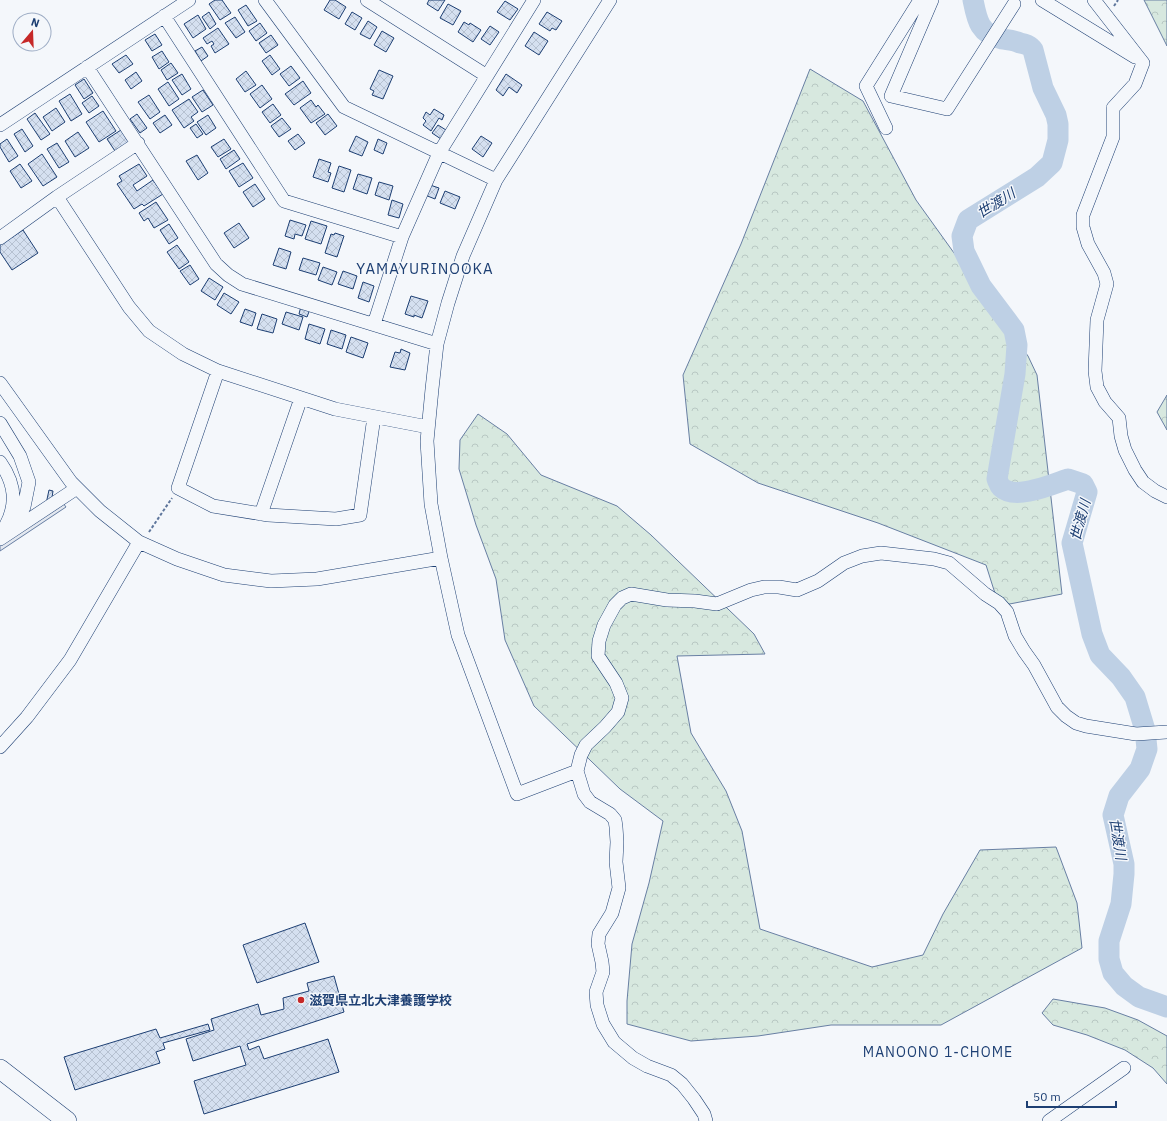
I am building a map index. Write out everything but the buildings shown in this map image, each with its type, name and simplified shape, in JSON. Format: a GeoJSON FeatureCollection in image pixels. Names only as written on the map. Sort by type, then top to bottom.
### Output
{"type":"FeatureCollection","features":[{"type":"Feature","properties":{"kind":"highway"},"geometry":{"type":"LineString","coordinates":[[0,1069],[67,1121]]}},
{"type":"Feature","properties":{"kind":"street"},"geometry":{"type":"LineString","coordinates":[[0,125],[189,0]]}},
{"type":"Feature","properties":{"kind":"street"},"geometry":{"type":"LineString","coordinates":[[265,0],[344,107],[496,180]]}},
{"type":"Feature","properties":{"kind":"street"},"geometry":{"type":"LineString","coordinates":[[367,0],[487,76]]}},
{"type":"Feature","properties":{"kind":"street"},"geometry":{"type":"LineString","coordinates":[[374,324],[402,237],[439,153],[534,0]]}},
{"type":"Feature","properties":{"kind":"street"},"geometry":{"type":"LineString","coordinates":[[577,771],[517,794],[458,636],[431,504],[427,440],[437,344],[463,256],[496,180],[610,0]]}},
{"type":"Feature","properties":{"kind":"street"},"geometry":{"type":"LineString","coordinates":[[886,128],[866,86],[920,0]]}},
{"type":"Feature","properties":{"kind":"street"},"geometry":{"type":"LineString","coordinates":[[932,0],[891,96],[947,109],[1014,4]]}},
{"type":"Feature","properties":{"kind":"street"},"geometry":{"type":"LineString","coordinates":[[1042,0],[1143,63]]}},
{"type":"Feature","properties":{"kind":"street"},"geometry":{"type":"LineString","coordinates":[[1094,0],[1143,63]]}},
{"type":"Feature","properties":{"kind":"street"},"geometry":{"type":"LineString","coordinates":[[164,16],[284,201],[402,237]]}},
{"type":"Feature","properties":{"kind":"street"},"geometry":{"type":"LineString","coordinates":[[1143,63],[1135,84],[1113,108],[1113,137],[1082,215],[1083,227],[1088,244],[1104,273],[1107,284],[1097,320],[1095,371],[1098,387],[1105,402],[1119,418],[1121,436],[1125,450],[1135,470],[1143,482],[1155,491],[1167,497]]}},
{"type":"Feature","properties":{"kind":"street"},"geometry":{"type":"LineString","coordinates":[[87,67],[216,264],[228,275],[242,284],[437,344]]}},
{"type":"Feature","properties":{"kind":"street"},"geometry":{"type":"LineString","coordinates":[[0,238],[57,197],[138,143]]}},
{"type":"Feature","properties":{"kind":"street"},"geometry":{"type":"LineString","coordinates":[[57,197],[129,307],[149,331],[183,354],[218,371],[335,409],[428,427]]}},
{"type":"Feature","properties":{"kind":"street"},"geometry":{"type":"LineString","coordinates":[[218,371],[178,488],[213,506],[261,514],[336,519],[360,515],[374,417]]}},
{"type":"Feature","properties":{"kind":"street"},"geometry":{"type":"LineString","coordinates":[[0,383],[71,482],[100,511],[139,542],[177,559],[224,575],[271,581],[317,579],[441,558]]}},
{"type":"Feature","properties":{"kind":"street"},"geometry":{"type":"LineString","coordinates":[[261,514],[301,398]]}},
{"type":"Feature","properties":{"kind":"street"},"geometry":{"type":"LineString","coordinates":[[0,423],[20,456],[29,482],[24,507],[13,530]]}},
{"type":"Feature","properties":{"kind":"street"},"geometry":{"type":"LineString","coordinates":[[0,462],[9,474],[14,496],[11,517],[0,537]]}},
{"type":"Feature","properties":{"kind":"street"},"geometry":{"type":"LineString","coordinates":[[0,537],[77,488]]}},
{"type":"Feature","properties":{"kind":"street"},"geometry":{"type":"LineString","coordinates":[[0,747],[27,717],[70,660],[139,542]]}},
{"type":"Feature","properties":{"kind":"street"},"geometry":{"type":"LineString","coordinates":[[706,1121],[704,1114],[682,1084],[671,1076],[647,1066],[634,1058],[614,1042],[603,1024],[597,1005],[596,992],[602,972],[602,962],[598,944],[599,934],[612,913],[619,888],[616,862],[616,827],[615,820],[610,814],[590,802],[584,794],[577,771],[581,755],[586,745],[606,727],[618,712],[622,698],[616,683],[598,656],[599,641],[604,625],[615,605],[622,598],[631,594],[667,600],[695,601],[717,604],[751,590],[764,587],[779,587],[797,590],[818,581],[844,563],[862,556],[881,553],[934,559],[949,563],[985,594],[999,603],[1007,612],[1015,636],[1057,707],[1066,716],[1076,723],[1086,726],[1136,734],[1167,732]]}},
{"type":"Feature","properties":{"kind":"street"},"geometry":{"type":"LineString","coordinates":[[1049,1121],[1124,1068]]}},
{"type":"Feature","properties":{"kind":"path"},"geometry":{"type":"LineString","coordinates":[[1112,9],[1118,0]]}},
{"type":"Feature","properties":{"kind":"path"},"geometry":{"type":"LineString","coordinates":[[149,532],[178,488]]}},
{"type":"Feature","properties":{"kind":"green space"},"geometry":{"type":"Polygon","coordinates":[[[1144,0],[1167,0],[1167,46],[1144,0]]]}},
{"type":"Feature","properties":{"kind":"green space"},"geometry":{"type":"Polygon","coordinates":[[[810,69],[863,101],[916,200],[1028,356],[1037,375],[1062,594],[999,606],[986,565],[878,523],[758,483],[690,444],[683,375],[741,244],[810,69]]]}},
{"type":"Feature","properties":{"kind":"green space"},"geometry":{"type":"Polygon","coordinates":[[[1167,395],[1167,430],[1157,412],[1167,395]]]}},
{"type":"Feature","properties":{"kind":"green space"},"geometry":{"type":"Polygon","coordinates":[[[478,414],[507,434],[541,475],[617,506],[651,535],[754,634],[765,654],[677,656],[691,733],[726,791],[742,831],[760,929],[872,967],[923,955],[943,914],[980,850],[1056,847],[1077,903],[1082,948],[941,1025],[831,1025],[758,1036],[691,1041],[627,1024],[627,1001],[632,944],[649,883],[663,821],[620,789],[534,706],[505,640],[496,579],[476,525],[459,469],[460,440],[478,414]]]}},
{"type":"Feature","properties":{"kind":"green space"},"geometry":{"type":"Polygon","coordinates":[[[1053,999],[1105,1008],[1138,1020],[1167,1036],[1167,1084],[1153,1068],[1125,1050],[1087,1035],[1053,1025],[1042,1013],[1053,999]]]}},
{"type":"Feature","properties":{"kind":"shaded area"},"geometry":{"type":"Polygon","coordinates":[[[60,499],[66,507],[0,551],[0,539],[60,499]]]}},
{"type":"Feature","properties":{"kind":"waterway","name":"世渡川"},"geometry":{"type":"LineString","coordinates":[[973,0],[980,25],[988,34],[994,37],[1026,44],[1033,50],[1043,88],[1056,115],[1058,124],[1058,140],[1052,163],[1037,177],[968,220],[962,236],[964,251],[981,286],[1014,330],[1017,345],[1015,374],[997,479],[1001,487],[1007,491],[1024,492],[1068,479],[1083,484],[1087,492],[1072,543],[1092,634],[1100,655],[1121,677],[1135,697],[1145,730],[1147,749],[1140,769],[1119,796],[1113,815],[1124,864],[1124,874],[1121,904],[1109,941],[1109,959],[1113,973],[1124,986],[1139,997],[1167,1007]]}},
{"type":"Feature","properties":{"kind":"place","name":"滋賀県立北大津養護学校"},"geometry":{"type":"Point","coordinates":[301,1000]}},
{"type":"Feature","properties":{"kind":"district","name":"YAMAYURINOOKA"},"geometry":{"type":"Point","coordinates":[425,268]}},
{"type":"Feature","properties":{"kind":"district","name":"MANOONO 1-CHOME"},"geometry":{"type":"Point","coordinates":[938,1052]}}]}
